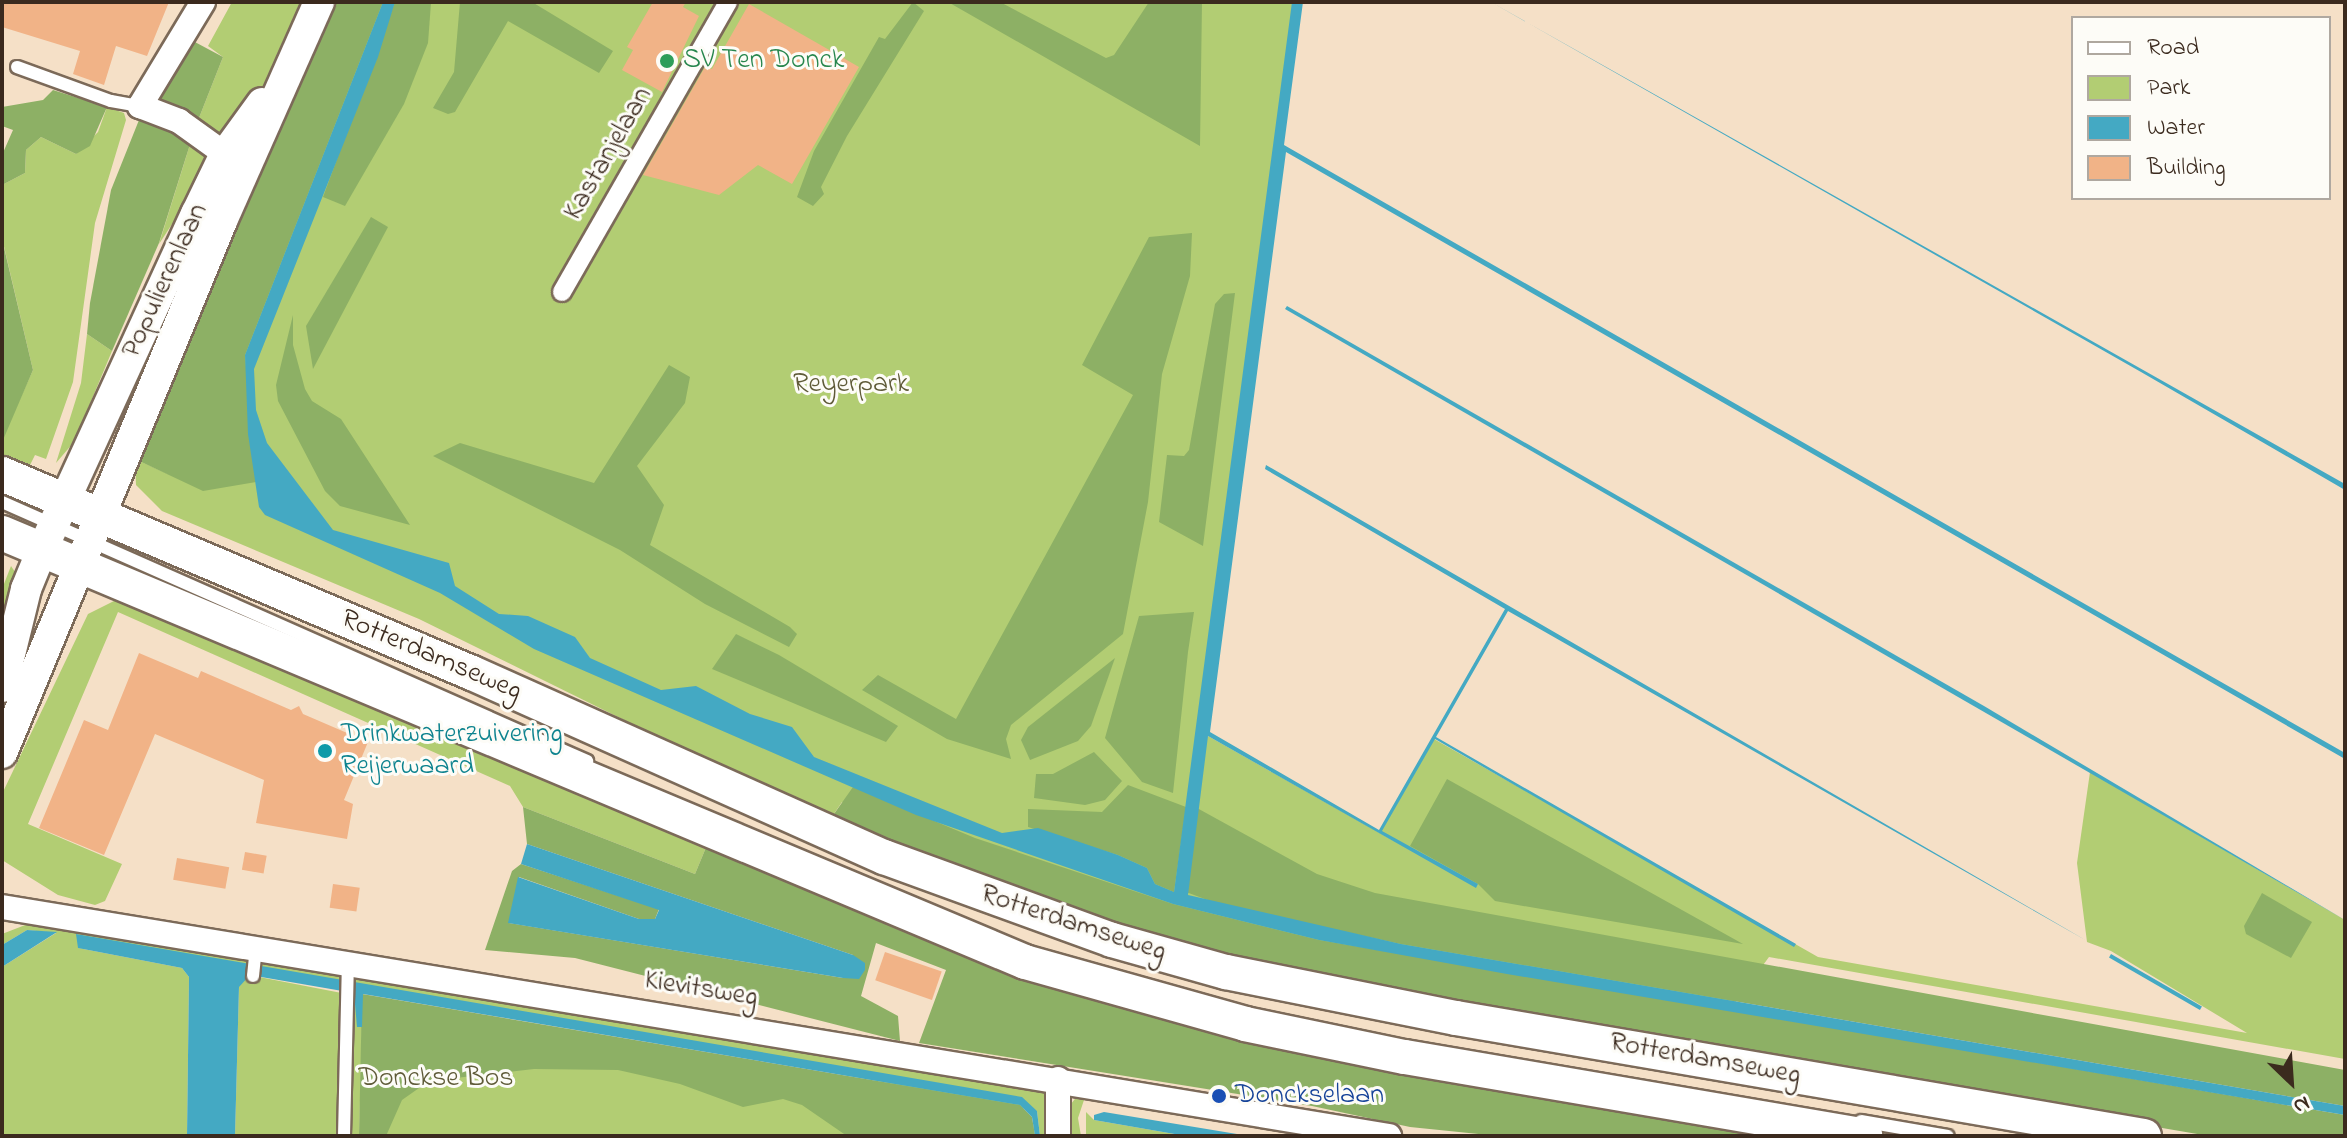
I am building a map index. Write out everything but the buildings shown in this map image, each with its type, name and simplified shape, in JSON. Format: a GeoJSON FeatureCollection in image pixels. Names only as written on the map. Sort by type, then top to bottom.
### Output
{"type":"FeatureCollection","features":[{"type":"Feature","properties":{"kind":"main road","name":"Rotterdamseweg"},"geometry":{"type":"LineString","coordinates":[[2,474],[53,525],[472,673],[884,857],[1112,940],[1226,972],[1456,1018],[2144,1136]]}},
{"type":"Feature","properties":{"kind":"main road","name":"Rotterdamseweg"},"geometry":{"type":"LineString","coordinates":[[2,533],[53,525],[89,539],[1025,962],[1245,1024],[1390,1054],[1865,1136]]}},
{"type":"Feature","properties":{"kind":"street"},"geometry":{"type":"LineString","coordinates":[[203,2],[140,106],[179,121],[225,154]]}},
{"type":"Feature","properties":{"kind":"street","name":"Populierenlaan"},"geometry":{"type":"LineString","coordinates":[[2,753],[89,539],[319,2]]}},
{"type":"Feature","properties":{"kind":"street","name":"Kastanjelaan"},"geometry":{"type":"LineString","coordinates":[[562,292],[728,2]]}},
{"type":"Feature","properties":{"kind":"street","name":"Populierenlaan"},"geometry":{"type":"LineString","coordinates":[[2,687],[26,589],[225,154],[287,75]]}},
{"type":"Feature","properties":{"kind":"street","name":"Kievitsweg"},"geometry":{"type":"LineString","coordinates":[[2,907],[255,962],[348,971],[1058,1079],[1389,1136]]}},
{"type":"Feature","properties":{"kind":"street"},"geometry":{"type":"LineString","coordinates":[[1058,1079],[1058,1136]]}},
{"type":"Feature","properties":{"kind":"lane"},"geometry":{"type":"LineString","coordinates":[[17,67],[111,101],[140,106]]}},
{"type":"Feature","properties":{"kind":"lane","name":"Rotterdamseweg"},"geometry":{"type":"LineString","coordinates":[[2,502],[53,525]]}},
{"type":"Feature","properties":{"kind":"lane","name":"Rotterdamseweg"},"geometry":{"type":"LineString","coordinates":[[89,539],[596,764]]}},
{"type":"Feature","properties":{"kind":"lane","name":"Rotterdamseweg"},"geometry":{"type":"LineString","coordinates":[[610,771],[1024,946],[1167,989],[1401,1042],[1948,1136]]}},
{"type":"Feature","properties":{"kind":"lane"},"geometry":{"type":"LineString","coordinates":[[344,1136],[348,971]]}},
{"type":"Feature","properties":{"kind":"green space"},"geometry":{"type":"Polygon","coordinates":[[[232,2],[308,2],[267,87],[221,138],[197,123],[223,57],[208,46],[232,2]]]}},
{"type":"Feature","properties":{"kind":"green space"},"geometry":{"type":"Polygon","coordinates":[[[332,2],[383,2],[245,355],[256,482],[203,491],[135,459],[185,324],[207,296],[332,2]]]}},
{"type":"Feature","properties":{"kind":"green space","name":"Reyerpark"},"geometry":{"type":"Polygon","coordinates":[[[336,2],[1294,2],[1194,747],[1208,736],[1394,841],[1381,831],[1434,739],[1818,957],[2247,1033],[2111,951],[2087,942],[2077,863],[2090,772],[2345,920],[2345,1059],[1769,957],[1713,1033],[1380,976],[842,802],[829,821],[419,619],[162,511],[136,485],[135,459],[168,474],[336,2]]]}},
{"type":"Feature","properties":{"kind":"green space"},"geometry":{"type":"Polygon","coordinates":[[[395,2],[431,3],[428,43],[404,104],[345,206],[323,197],[395,2]]]}},
{"type":"Feature","properties":{"kind":"green space"},"geometry":{"type":"Polygon","coordinates":[[[460,2],[532,2],[613,51],[599,73],[508,21],[455,112],[448,114],[433,108],[454,72],[460,2]]]}},
{"type":"Feature","properties":{"kind":"green space"},"geometry":{"type":"Polygon","coordinates":[[[913,2],[924,11],[847,136],[821,187],[824,194],[813,206],[797,197],[814,151],[879,37],[885,39],[913,2]]]}},
{"type":"Feature","properties":{"kind":"green space"},"geometry":{"type":"Polygon","coordinates":[[[948,2],[1000,2],[1106,58],[1114,55],[1149,2],[1202,2],[1200,146],[948,2]]]}},
{"type":"Feature","properties":{"kind":"green space"},"geometry":{"type":"Polygon","coordinates":[[[193,41],[223,57],[197,123],[157,100],[193,41]]]}},
{"type":"Feature","properties":{"kind":"green space"},"geometry":{"type":"Polygon","coordinates":[[[53,90],[107,107],[90,146],[76,154],[41,137],[26,150],[25,173],[4,184],[2,239],[2,155],[13,130],[2,126],[2,107],[43,100],[53,90]]]}},
{"type":"Feature","properties":{"kind":"green space"},"geometry":{"type":"Polygon","coordinates":[[[107,107],[124,113],[126,120],[95,223],[73,382],[46,459],[35,455],[28,469],[2,459],[2,439],[33,370],[2,238],[4,184],[25,173],[26,150],[41,137],[76,154],[98,132],[107,107]]]}},
{"type":"Feature","properties":{"kind":"green space"},"geometry":{"type":"Polygon","coordinates":[[[141,115],[192,138],[159,243],[112,351],[87,334],[90,303],[111,190],[141,115]]]}},
{"type":"Feature","properties":{"kind":"green space"},"geometry":{"type":"Polygon","coordinates":[[[192,138],[208,152],[208,169],[159,244],[192,138]]]}},
{"type":"Feature","properties":{"kind":"green space"},"geometry":{"type":"Polygon","coordinates":[[[371,217],[388,227],[313,369],[306,326],[371,217]]]}},
{"type":"Feature","properties":{"kind":"green space"},"geometry":{"type":"Polygon","coordinates":[[[1192,233],[1190,276],[1162,374],[1148,502],[1123,634],[1011,725],[1006,739],[1011,759],[947,739],[862,690],[878,675],[956,719],[1133,395],[1082,365],[1149,237],[1192,233]]]}},
{"type":"Feature","properties":{"kind":"green space"},"geometry":{"type":"Polygon","coordinates":[[[2,239],[33,370],[3,440],[2,439],[2,239]]]}},
{"type":"Feature","properties":{"kind":"green space"},"geometry":{"type":"Polygon","coordinates":[[[1235,293],[1203,546],[1159,522],[1167,455],[1184,456],[1189,450],[1215,304],[1224,294],[1235,293]]]}},
{"type":"Feature","properties":{"kind":"green space"},"geometry":{"type":"Polygon","coordinates":[[[293,315],[293,345],[305,389],[312,401],[341,419],[410,525],[340,506],[325,491],[278,401],[276,385],[293,315]]]}},
{"type":"Feature","properties":{"kind":"green space"},"geometry":{"type":"Polygon","coordinates":[[[87,334],[112,351],[74,442],[56,463],[81,383],[87,334]]]}},
{"type":"Feature","properties":{"kind":"green space"},"geometry":{"type":"Polygon","coordinates":[[[669,365],[690,377],[685,403],[637,466],[664,505],[650,545],[790,627],[797,634],[789,647],[705,604],[620,550],[433,456],[460,443],[594,483],[669,365]]]}},
{"type":"Feature","properties":{"kind":"green space"},"geometry":{"type":"Polygon","coordinates":[[[11,566],[17,575],[2,670],[2,589],[11,566]]]}},
{"type":"Feature","properties":{"kind":"green space"},"geometry":{"type":"Polygon","coordinates":[[[120,598],[707,845],[695,874],[523,807],[510,786],[118,612],[28,824],[122,864],[105,901],[95,905],[58,895],[2,860],[2,794],[88,614],[120,598]]]}},
{"type":"Feature","properties":{"kind":"green space"},"geometry":{"type":"Polygon","coordinates":[[[1194,612],[1173,793],[1142,782],[1105,738],[1139,616],[1194,612]]]}},
{"type":"Feature","properties":{"kind":"green space"},"geometry":{"type":"Polygon","coordinates":[[[736,634],[779,655],[898,726],[886,742],[712,669],[736,634]]]}},
{"type":"Feature","properties":{"kind":"green space"},"geometry":{"type":"Polygon","coordinates":[[[1115,658],[1091,726],[1078,741],[1030,760],[1021,740],[1028,727],[1115,658]]]}},
{"type":"Feature","properties":{"kind":"green space"},"geometry":{"type":"Polygon","coordinates":[[[1094,752],[1122,781],[1105,800],[1085,805],[1034,798],[1036,774],[1053,774],[1094,752]]]}},
{"type":"Feature","properties":{"kind":"green space"},"geometry":{"type":"Polygon","coordinates":[[[1447,779],[1743,944],[1495,901],[1478,884],[1410,846],[1447,779]]]}},
{"type":"Feature","properties":{"kind":"green space"},"geometry":{"type":"Polygon","coordinates":[[[1128,785],[1186,807],[1174,892],[1155,884],[1147,868],[1118,855],[1028,827],[1028,809],[1102,812],[1128,785]]]}},
{"type":"Feature","properties":{"kind":"green space"},"geometry":{"type":"Polygon","coordinates":[[[853,787],[975,838],[1173,904],[1319,940],[2345,1115],[2345,1136],[2209,1136],[1601,1032],[1173,946],[829,821],[853,787]]]}},
{"type":"Feature","properties":{"kind":"green space"},"geometry":{"type":"Polygon","coordinates":[[[523,807],[695,874],[707,845],[926,936],[1774,1136],[1498,1136],[1410,1127],[1312,1106],[919,1043],[946,970],[876,943],[861,996],[898,1016],[900,1041],[575,958],[485,950],[512,871],[521,864],[659,909],[655,919],[639,919],[519,877],[509,923],[843,978],[853,955],[527,844],[523,807]]]}},
{"type":"Feature","properties":{"kind":"green space"},"geometry":{"type":"Polygon","coordinates":[[[1197,808],[1317,874],[1375,893],[2345,1070],[2345,1106],[1401,944],[1221,905],[1186,892],[1197,808]]]}},
{"type":"Feature","properties":{"kind":"green space"},"geometry":{"type":"Polygon","coordinates":[[[2262,893],[2312,922],[2291,958],[2246,934],[2244,926],[2262,893]]]}},
{"type":"Feature","properties":{"kind":"green space"},"geometry":{"type":"Polygon","coordinates":[[[33,922],[248,956],[249,965],[78,948],[182,968],[189,977],[187,1136],[2,1136],[2,967],[56,933],[27,930],[2,945],[2,934],[33,922]]]}},
{"type":"Feature","properties":{"kind":"green space"},"geometry":{"type":"Polygon","coordinates":[[[263,959],[341,971],[340,980],[262,968],[263,959]]]}},
{"type":"Feature","properties":{"kind":"green space"},"geometry":{"type":"Polygon","coordinates":[[[355,974],[1044,1090],[1052,1136],[1040,1136],[1037,1111],[352,983],[355,974]]]}},
{"type":"Feature","properties":{"kind":"green space"},"geometry":{"type":"Polygon","coordinates":[[[249,975],[357,996],[357,1026],[362,1027],[359,1136],[235,1136],[239,986],[249,975]]]}},
{"type":"Feature","properties":{"kind":"green space"},"geometry":{"type":"Polygon","coordinates":[[[362,994],[1020,1105],[1032,1117],[1035,1136],[847,1136],[802,1105],[783,1099],[743,1107],[680,1084],[618,1070],[534,1069],[429,1081],[402,1100],[386,1136],[359,1136],[362,994]]]}},
{"type":"Feature","properties":{"kind":"green space","name":"Donckse Bos"},"geometry":{"type":"Polygon","coordinates":[[[375,1010],[1033,1123],[1035,1136],[373,1136],[375,1010]]]}},
{"type":"Feature","properties":{"kind":"green space"},"geometry":{"type":"Polygon","coordinates":[[[1086,1094],[1078,1118],[1081,1136],[1067,1136],[1067,1109],[1078,1095],[1086,1094]]]}},
{"type":"Feature","properties":{"kind":"green space"},"geometry":{"type":"Polygon","coordinates":[[[1086,1112],[1094,1120],[1186,1136],[1086,1136],[1086,1112]]]}},
{"type":"Feature","properties":{"kind":"water"},"geometry":{"type":"Polygon","coordinates":[[[383,2],[395,2],[378,57],[254,369],[256,410],[267,443],[333,530],[449,563],[455,586],[499,614],[528,616],[575,637],[590,658],[661,690],[696,686],[750,714],[792,727],[814,757],[1002,833],[1038,828],[1118,855],[1147,868],[1155,884],[1174,892],[1292,2],[1303,2],[1284,145],[2345,753],[2345,759],[1286,152],[1210,732],[1379,830],[1505,609],[1265,469],[1266,465],[2087,941],[1508,611],[1436,737],[1796,944],[1794,947],[1435,739],[1382,831],[1478,884],[1476,888],[1208,736],[1188,895],[1401,944],[2345,1106],[2345,1115],[1507,974],[1319,940],[1173,904],[916,815],[534,649],[440,593],[265,515],[259,507],[248,434],[245,355],[383,2]]]}},
{"type":"Feature","properties":{"kind":"water"},"geometry":{"type":"Polygon","coordinates":[[[1491,2],[2345,484],[2345,490],[2141,372],[1491,2]]]}},
{"type":"Feature","properties":{"kind":"water"},"geometry":{"type":"Polygon","coordinates":[[[1287,306],[1984,706],[2345,920],[1285,309],[1287,306]]]}},
{"type":"Feature","properties":{"kind":"water"},"geometry":{"type":"Polygon","coordinates":[[[527,844],[853,955],[865,963],[865,970],[859,979],[843,978],[508,923],[518,877],[639,919],[655,919],[659,910],[521,864],[527,844]]]}},
{"type":"Feature","properties":{"kind":"water"},"geometry":{"type":"Polygon","coordinates":[[[27,930],[57,932],[2,967],[2,945],[27,930]]]}},
{"type":"Feature","properties":{"kind":"water"},"geometry":{"type":"Polygon","coordinates":[[[76,934],[1022,1097],[1037,1111],[1040,1136],[1035,1136],[1032,1117],[1020,1105],[363,994],[362,1027],[357,1027],[354,993],[250,975],[239,987],[235,1136],[187,1136],[189,977],[182,968],[78,948],[76,934]]]}},
{"type":"Feature","properties":{"kind":"water"},"geometry":{"type":"Polygon","coordinates":[[[2111,954],[2202,1007],[2200,1010],[2109,957],[2111,954]]]}},
{"type":"Feature","properties":{"kind":"water"},"geometry":{"type":"Polygon","coordinates":[[[1104,1112],[1249,1136],[1186,1136],[1094,1120],[1094,1115],[1104,1112]]]}},
{"type":"Feature","properties":{"kind":"place","name":"SV Ten Donck"},"geometry":{"type":"Point","coordinates":[667,61]}},
{"type":"Feature","properties":{"kind":"place","name":"Drinkwaterzuivering Reijerwaard"},"geometry":{"type":"Point","coordinates":[325,751]}},
{"type":"Feature","properties":{"kind":"place","name":"Donckselaan"},"geometry":{"type":"Point","coordinates":[1219,1096]}}]}
